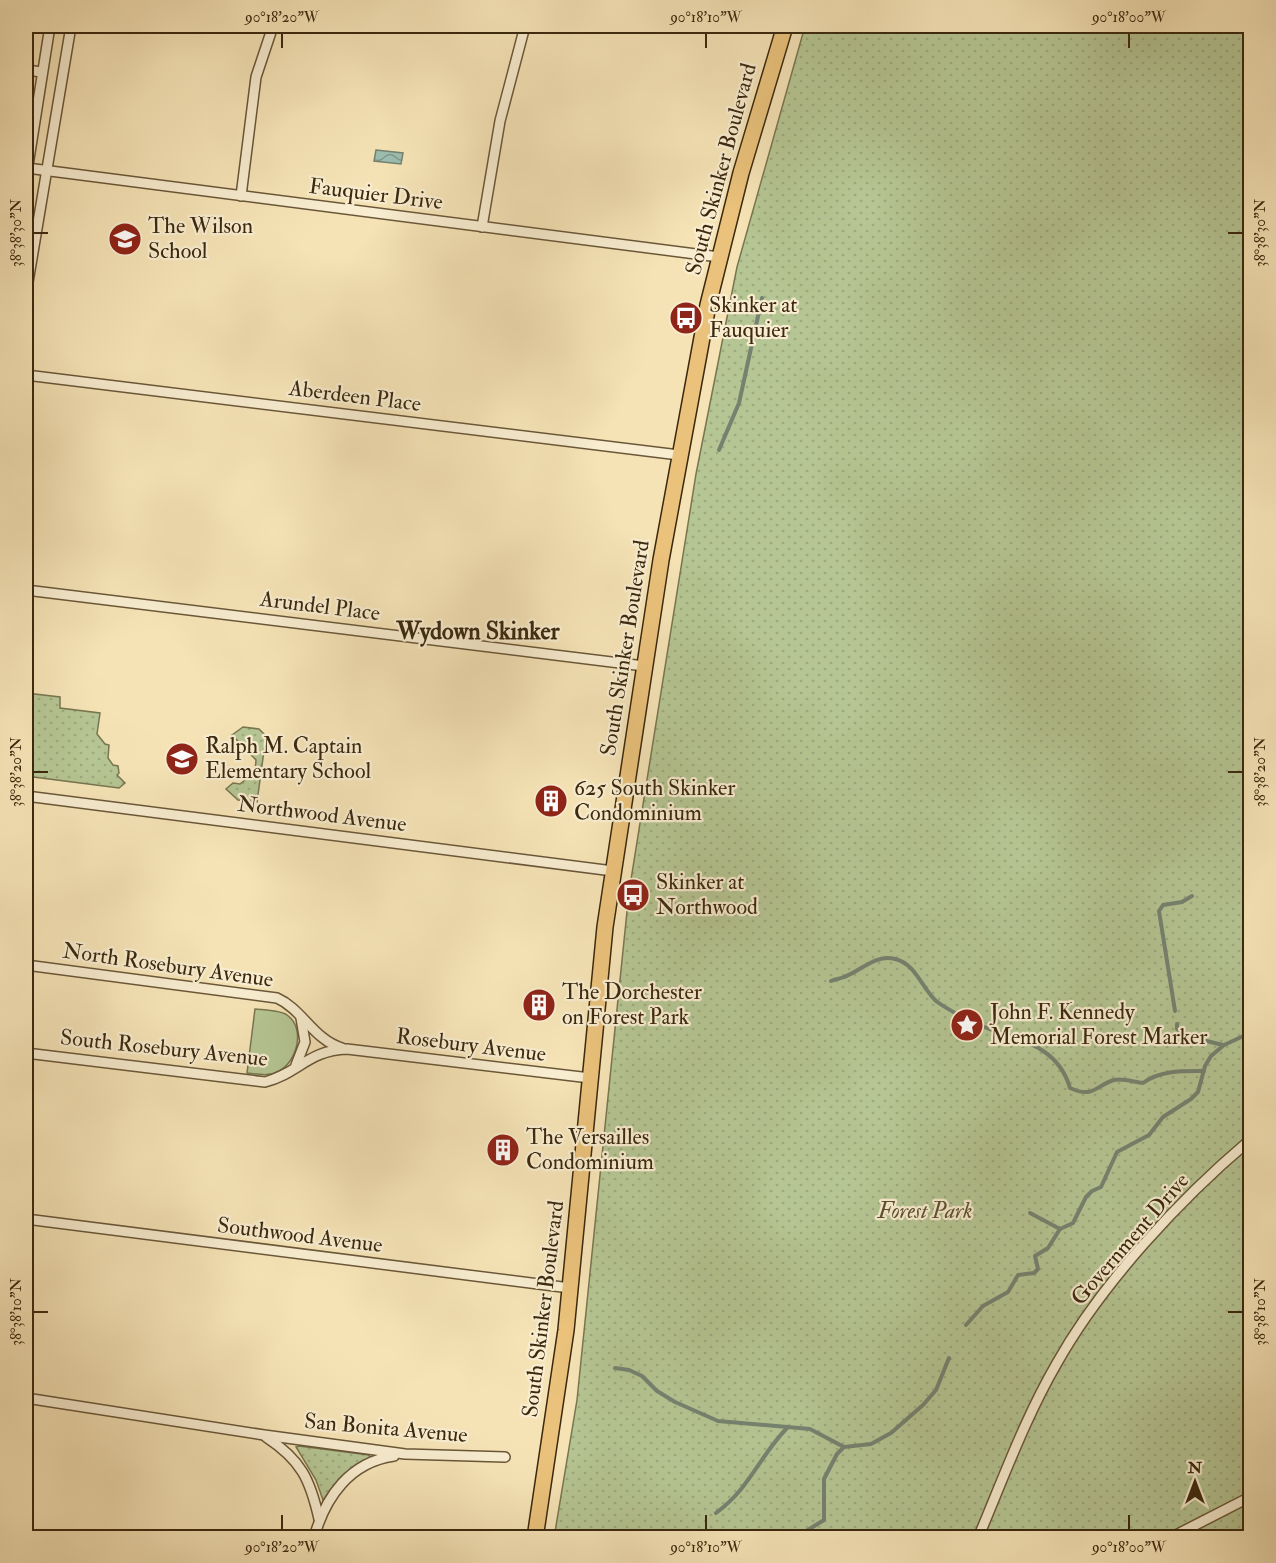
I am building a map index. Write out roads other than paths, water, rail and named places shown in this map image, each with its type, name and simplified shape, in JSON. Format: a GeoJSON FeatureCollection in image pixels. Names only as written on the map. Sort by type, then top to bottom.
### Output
{"type":"FeatureCollection","features":[{"type":"Feature","properties":{"kind":"main road","name":"South Skinker Boulevard"},"geometry":{"type":"LineString","coordinates":[[535,1538],[570,1288],[613,871],[644,666],[679,455],[719,257],[785,26]]}},
{"type":"Feature","properties":{"kind":"street"},"geometry":{"type":"LineString","coordinates":[[26,173],[50,26]]}},
{"type":"Feature","properties":{"kind":"street"},"geometry":{"type":"LineString","coordinates":[[26,294],[71,26]]}},
{"type":"Feature","properties":{"kind":"street"},"geometry":{"type":"LineString","coordinates":[[241,196],[254,86],[273,26]]}},
{"type":"Feature","properties":{"kind":"street"},"geometry":{"type":"LineString","coordinates":[[482,227],[500,121],[525,26]]}},
{"type":"Feature","properties":{"kind":"street"},"geometry":{"type":"LineString","coordinates":[[26,70],[42,72]]}},
{"type":"Feature","properties":{"kind":"street","name":"Fauquier Drive"},"geometry":{"type":"LineString","coordinates":[[26,173],[47,171],[719,257]]}},
{"type":"Feature","properties":{"kind":"street","name":"Aberdeen Place"},"geometry":{"type":"LineString","coordinates":[[26,375],[679,455]]}},
{"type":"Feature","properties":{"kind":"street","name":"Arundel Place"},"geometry":{"type":"LineString","coordinates":[[26,590],[644,666]]}},
{"type":"Feature","properties":{"kind":"street","name":"Northwood Avenue"},"geometry":{"type":"LineString","coordinates":[[26,796],[613,871]]}},
{"type":"Feature","properties":{"kind":"street","name":"North Rosebury Avenue"},"geometry":{"type":"LineString","coordinates":[[26,966],[277,998],[291,1006],[326,1040],[347,1049]]}},
{"type":"Feature","properties":{"kind":"street","name":"South Rosebury Avenue"},"geometry":{"type":"LineString","coordinates":[[295,1068],[305,1042],[300,1016]]}},
{"type":"Feature","properties":{"kind":"street","name":"Rosebury Avenue"},"geometry":{"type":"LineString","coordinates":[[347,1049],[590,1078]]}},
{"type":"Feature","properties":{"kind":"street","name":"South Rosebury Avenue"},"geometry":{"type":"LineString","coordinates":[[26,1053],[250,1081],[277,1079],[323,1051],[347,1049]]}},
{"type":"Feature","properties":{"kind":"street","name":"Government Drive"},"geometry":{"type":"LineString","coordinates":[[978,1538],[1026,1423],[1057,1363],[1081,1324],[1111,1283],[1172,1215],[1251,1140]]}},
{"type":"Feature","properties":{"kind":"street","name":"Southwood Avenue"},"geometry":{"type":"LineString","coordinates":[[26,1219],[570,1288]]}},
{"type":"Feature","properties":{"kind":"street","name":"San Bonita Avenue"},"geometry":{"type":"LineString","coordinates":[[26,1398],[264,1435],[405,1454],[505,1457]]}},
{"type":"Feature","properties":{"kind":"street","name":"San Bonita Avenue"},"geometry":{"type":"LineString","coordinates":[[264,1435],[282,1447],[304,1471],[312,1488],[319,1519]]}},
{"type":"Feature","properties":{"kind":"street"},"geometry":{"type":"LineString","coordinates":[[314,1538],[319,1519],[335,1491],[352,1473],[384,1457],[405,1454]]}},
{"type":"Feature","properties":{"kind":"street"},"geometry":{"type":"LineString","coordinates":[[1170,1538],[1251,1497]]}},
{"type":"Feature","properties":{"kind":"water"},"geometry":{"type":"Polygon","coordinates":[[[376,150],[403,153],[401,164],[374,161],[376,150]]]}},
{"type":"Feature","properties":{"kind":"waterway"},"geometry":{"type":"LineString","coordinates":[[719,450],[739,403],[762,298]]}},
{"type":"Feature","properties":{"kind":"waterway"},"geometry":{"type":"LineString","coordinates":[[1175,1011],[1159,911],[1163,905],[1182,902],[1192,896]]}},
{"type":"Feature","properties":{"kind":"waterway"},"geometry":{"type":"LineString","coordinates":[[831,981],[881,959],[888,958],[902,962],[913,971],[936,1001],[979,1025],[1040,1049],[1063,1071],[1070,1088],[1078,1091],[1090,1092],[1114,1080],[1143,1083],[1164,1073],[1204,1071]]}},
{"type":"Feature","properties":{"kind":"waterway"},"geometry":{"type":"LineString","coordinates":[[1177,1024],[1177,1029],[1194,1038],[1223,1045]]}},
{"type":"Feature","properties":{"kind":"waterway"},"geometry":{"type":"LineString","coordinates":[[966,1325],[983,1306],[1008,1292],[1018,1275],[1034,1273],[1038,1269],[1035,1256],[1048,1248],[1060,1229],[1073,1223],[1086,1197],[1101,1187],[1117,1152],[1149,1135],[1163,1117],[1191,1099],[1198,1092],[1205,1066],[1211,1056],[1224,1045],[1250,1033]]}},
{"type":"Feature","properties":{"kind":"waterway"},"geometry":{"type":"LineString","coordinates":[[1030,1213],[1060,1229]]}},
{"type":"Feature","properties":{"kind":"waterway"},"geometry":{"type":"LineString","coordinates":[[795,1538],[824,1520],[824,1479],[837,1454],[844,1447],[871,1444],[891,1433],[923,1405],[936,1390],[949,1358]]}},
{"type":"Feature","properties":{"kind":"waterway"},"geometry":{"type":"LineString","coordinates":[[615,1368],[629,1370],[642,1376],[657,1391],[675,1402],[718,1421],[810,1429],[844,1447]]}},
{"type":"Feature","properties":{"kind":"waterway"},"geometry":{"type":"LineString","coordinates":[[716,1513],[738,1493],[787,1428]]}},
{"type":"Feature","properties":{"kind":"place","name":"The Wilson School"},"geometry":{"type":"Point","coordinates":[125,239]}},
{"type":"Feature","properties":{"kind":"place","name":"Skinker at Fauquier"},"geometry":{"type":"Point","coordinates":[686,318]}},
{"type":"Feature","properties":{"kind":"place","name":"Ralph M. Captain Elementary School"},"geometry":{"type":"Point","coordinates":[182,759]}},
{"type":"Feature","properties":{"kind":"place","name":"625 South Skinker Condominium"},"geometry":{"type":"Point","coordinates":[551,801]}},
{"type":"Feature","properties":{"kind":"place","name":"Skinker at Northwood"},"geometry":{"type":"Point","coordinates":[633,895]}},
{"type":"Feature","properties":{"kind":"place","name":"The Dorchester on Forest Park"},"geometry":{"type":"Point","coordinates":[539,1005]}},
{"type":"Feature","properties":{"kind":"place","name":"John F. Kennedy Memorial Forest Marker"},"geometry":{"type":"Point","coordinates":[967,1025]}},
{"type":"Feature","properties":{"kind":"place","name":"The Versailles Condominium"},"geometry":{"type":"Point","coordinates":[503,1150]}},
{"type":"Feature","properties":{"kind":"district","name":"Wydown Skinker"},"geometry":{"type":"Point","coordinates":[478,631]}},
{"type":"Feature","properties":{"kind":"park label","name":"Forest Park"},"geometry":{"type":"Point","coordinates":[925,1211]}}]}
